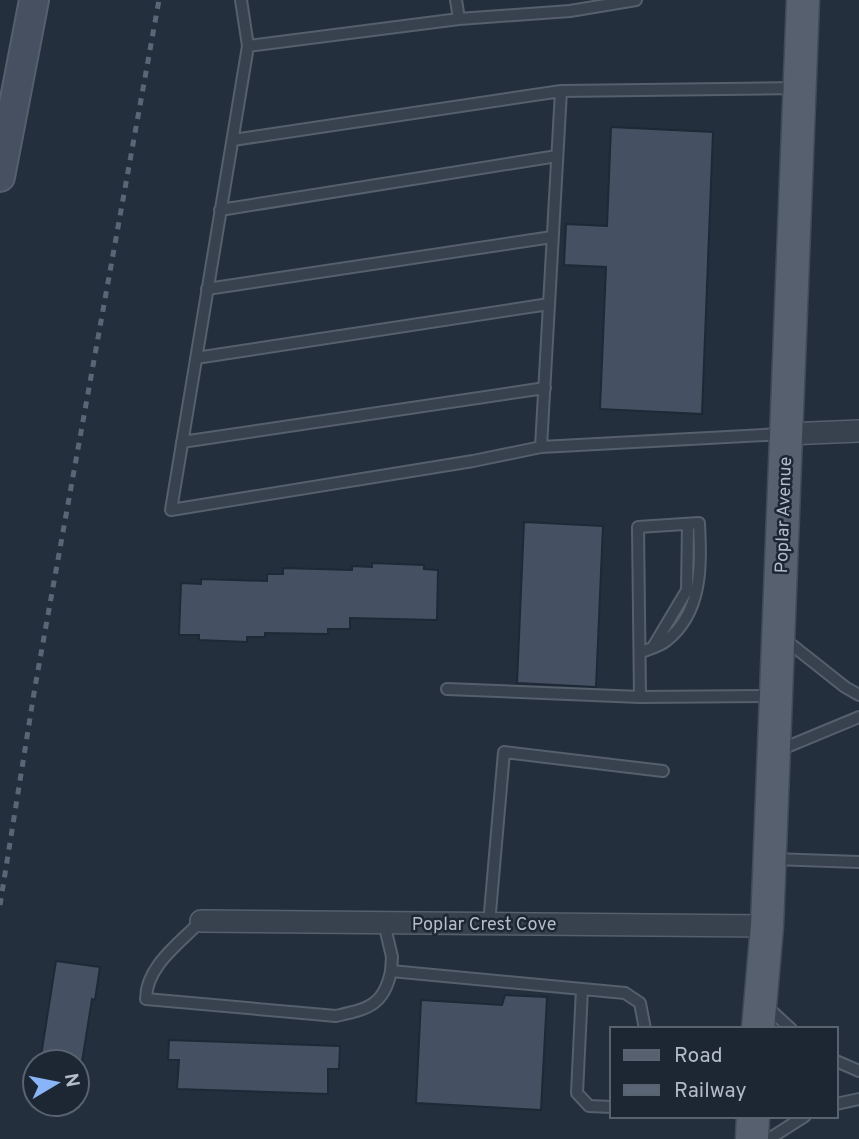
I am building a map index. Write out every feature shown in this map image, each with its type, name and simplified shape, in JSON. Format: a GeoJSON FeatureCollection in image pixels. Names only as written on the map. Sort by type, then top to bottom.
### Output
{"type":"FeatureCollection","features":[{"type":"Feature","properties":{"kind":"main road"},"geometry":{"type":"LineString","coordinates":[[0,177],[3,138],[34,0]]}},
{"type":"Feature","properties":{"kind":"main road","name":"Poplar Avenue"},"geometry":{"type":"LineString","coordinates":[[758,1014],[767,926],[770,859],[803,0]]}},
{"type":"Feature","properties":{"kind":"main road"},"geometry":{"type":"LineString","coordinates":[[752,1139],[753,1118]]}},
{"type":"Feature","properties":{"kind":"street"},"geometry":{"type":"LineString","coordinates":[[786,434],[859,431]]}},
{"type":"Feature","properties":{"kind":"street","name":"Poplar Crest Cove"},"geometry":{"type":"LineString","coordinates":[[201,921],[767,926]]}},
{"type":"Feature","properties":{"kind":"lane"},"geometry":{"type":"LineString","coordinates":[[241,0],[248,47],[170,510],[473,461],[541,447],[786,434]]}},
{"type":"Feature","properties":{"kind":"lane"},"geometry":{"type":"LineString","coordinates":[[456,0],[459,19]]}},
{"type":"Feature","properties":{"kind":"lane"},"geometry":{"type":"LineString","coordinates":[[248,47],[459,19],[570,11],[636,0]]}},
{"type":"Feature","properties":{"kind":"lane"},"geometry":{"type":"LineString","coordinates":[[233,140],[561,91],[800,88]]}},
{"type":"Feature","properties":{"kind":"lane"},"geometry":{"type":"LineString","coordinates":[[541,447],[561,91]]}},
{"type":"Feature","properties":{"kind":"lane"},"geometry":{"type":"LineString","coordinates":[[220,210],[556,156]]}},
{"type":"Feature","properties":{"kind":"lane"},"geometry":{"type":"LineString","coordinates":[[207,289],[552,237]]}},
{"type":"Feature","properties":{"kind":"lane"},"geometry":{"type":"LineString","coordinates":[[196,358],[549,304]]}},
{"type":"Feature","properties":{"kind":"lane"},"geometry":{"type":"LineString","coordinates":[[182,442],[545,388]]}},
{"type":"Feature","properties":{"kind":"lane"},"geometry":{"type":"LineString","coordinates":[[640,697],[638,527],[699,523],[701,563],[693,610],[666,642],[641,652]]}},
{"type":"Feature","properties":{"kind":"lane"},"geometry":{"type":"LineString","coordinates":[[778,635],[859,695]]}},
{"type":"Feature","properties":{"kind":"lane"},"geometry":{"type":"LineString","coordinates":[[447,689],[640,697],[776,696]]}},
{"type":"Feature","properties":{"kind":"lane"},"geometry":{"type":"LineString","coordinates":[[774,752],[859,717]]}},
{"type":"Feature","properties":{"kind":"lane"},"geometry":{"type":"LineString","coordinates":[[489,923],[504,752],[663,771]]}},
{"type":"Feature","properties":{"kind":"lane"},"geometry":{"type":"LineString","coordinates":[[770,859],[859,862]]}},
{"type":"Feature","properties":{"kind":"lane"},"geometry":{"type":"LineString","coordinates":[[201,921],[155,969],[146,988],[146,999],[336,1016],[366,1009],[387,991],[391,957],[384,923]]}},
{"type":"Feature","properties":{"kind":"lane"},"geometry":{"type":"LineString","coordinates":[[391,971],[625,993],[640,1003],[645,1027]]}},
{"type":"Feature","properties":{"kind":"lane"},"geometry":{"type":"LineString","coordinates":[[582,989],[577,1093],[589,1106],[610,1107]]}},
{"type":"Feature","properties":{"kind":"lane"},"geometry":{"type":"LineString","coordinates":[[758,1014],[787,1027]]}},
{"type":"Feature","properties":{"kind":"lane"},"geometry":{"type":"LineString","coordinates":[[838,1062],[859,1071]]}},
{"type":"Feature","properties":{"kind":"lane"},"geometry":{"type":"LineString","coordinates":[[838,1104],[859,1099]]}},
{"type":"Feature","properties":{"kind":"lane"},"geometry":{"type":"LineString","coordinates":[[769,1139],[803,1118]]}},
{"type":"Feature","properties":{"kind":"building"},"geometry":{"type":"Polygon","coordinates":[[[611,127],[713,132],[702,414],[600,409],[606,267],[564,265],[566,224],[607,226],[611,127]]]}},
{"type":"Feature","properties":{"kind":"building"},"geometry":{"type":"Polygon","coordinates":[[[524,522],[603,526],[596,687],[517,683],[524,522]]]}},
{"type":"Feature","properties":{"kind":"building"},"geometry":{"type":"Polygon","coordinates":[[[372,563],[424,565],[424,569],[438,570],[437,620],[350,618],[350,629],[328,629],[328,634],[265,633],[265,637],[247,637],[247,642],[199,640],[199,635],[179,635],[181,583],[201,584],[201,579],[267,581],[267,574],[283,574],[283,568],[352,570],[352,566],[372,567],[372,563]]]}},
{"type":"Feature","properties":{"kind":"building"},"geometry":{"type":"Polygon","coordinates":[[[56,961],[100,967],[84,1048],[42,1048],[56,961]]]}},
{"type":"Feature","properties":{"kind":"building"},"geometry":{"type":"Polygon","coordinates":[[[505,995],[547,997],[541,1110],[416,1103],[421,1000],[502,1005],[505,995]]]}},
{"type":"Feature","properties":{"kind":"building"},"geometry":{"type":"Polygon","coordinates":[[[169,1040],[340,1046],[339,1069],[328,1069],[328,1094],[177,1089],[179,1060],[168,1060],[169,1040]]]}},
{"type":"Feature","properties":{"kind":"railway"},"geometry":{"type":"LineString","coordinates":[[0,905],[35,687],[159,0]]}}]}
